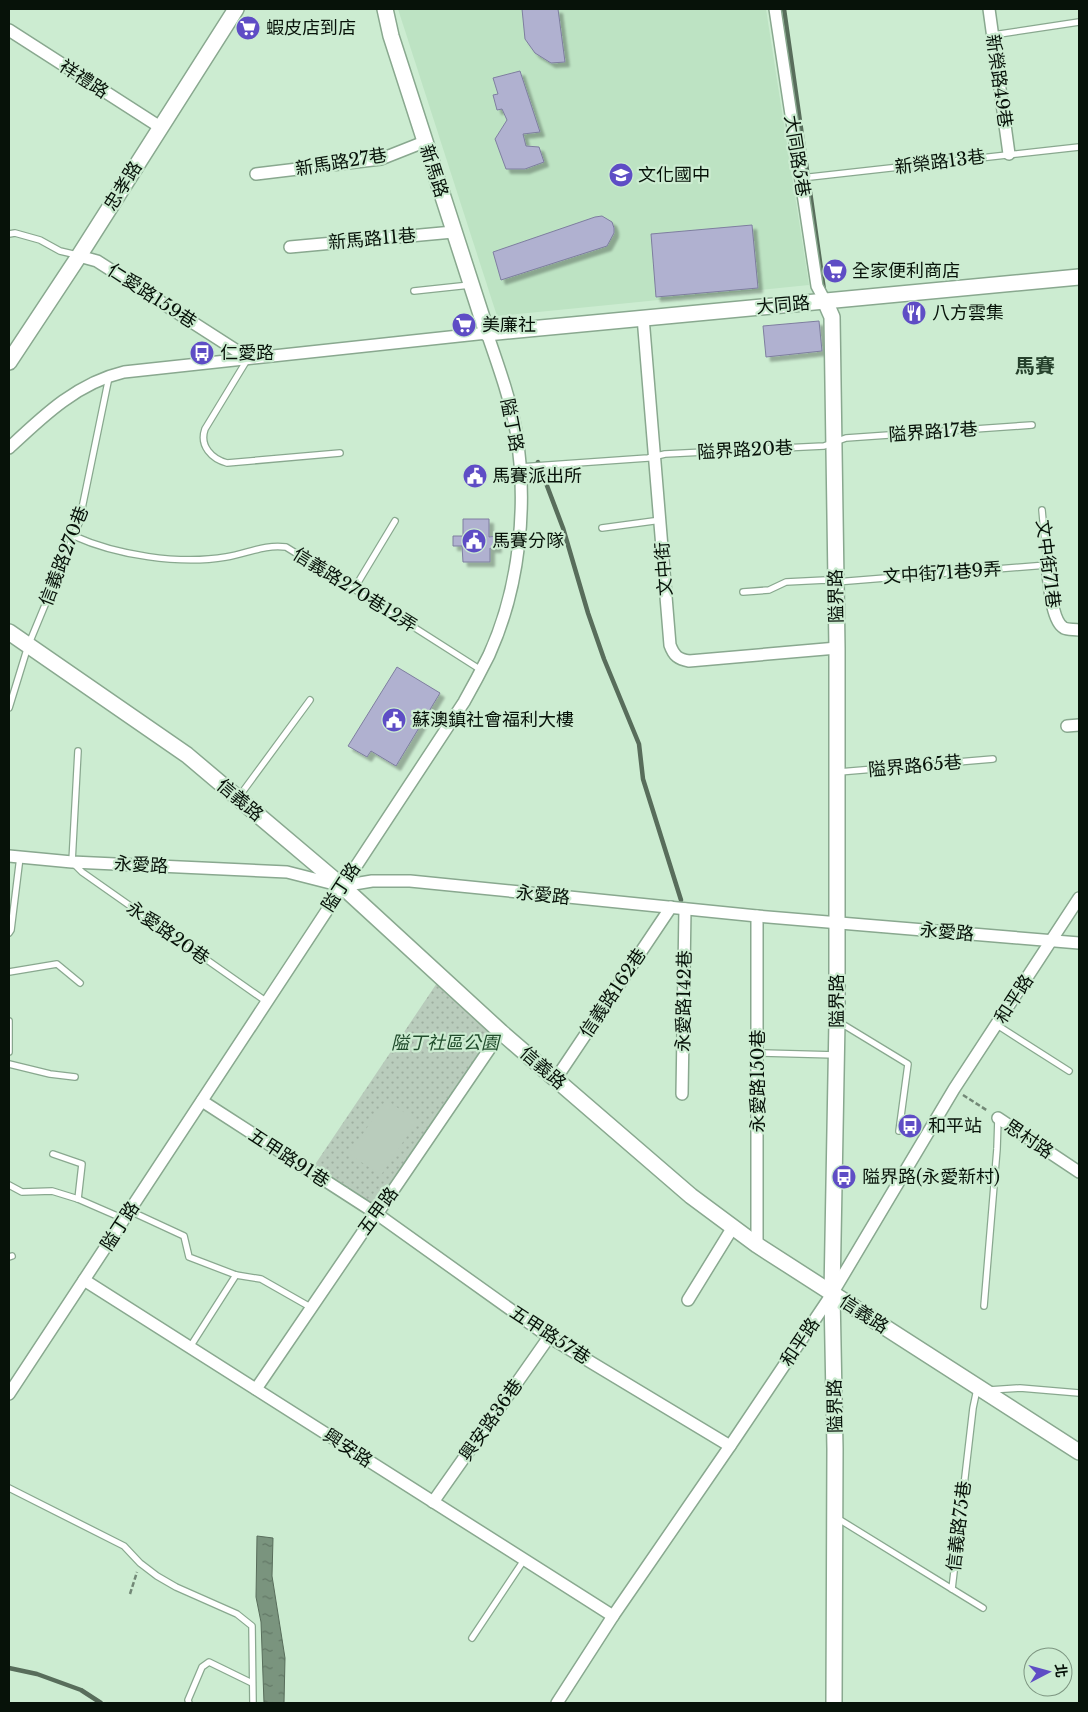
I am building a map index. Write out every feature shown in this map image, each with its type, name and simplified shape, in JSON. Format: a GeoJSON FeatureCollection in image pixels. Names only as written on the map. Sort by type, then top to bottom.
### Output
{"type":"FeatureCollection","features":[{"type":"Feature","properties":{"kind":"street","name":"忠孝路"},"geometry":{"type":"LineString","coordinates":[[9,362],[79,256],[236,9]]}},
{"type":"Feature","properties":{"kind":"street","name":"新馬路"},"geometry":{"type":"LineString","coordinates":[[385,9],[390,36],[486,333]]}},
{"type":"Feature","properties":{"kind":"street","name":"大同路5巷"},"geometry":{"type":"LineString","coordinates":[[775,9],[817,286],[824,301]]}},
{"type":"Feature","properties":{"kind":"street","name":"新榮路49巷"},"geometry":{"type":"LineString","coordinates":[[989,9],[1009,154]]}},
{"type":"Feature","properties":{"kind":"street","name":"祥禮路"},"geometry":{"type":"LineString","coordinates":[[9,30],[160,127]]}},
{"type":"Feature","properties":{"kind":"street","name":"新馬路27巷"},"geometry":{"type":"LineString","coordinates":[[256,174],[381,160],[424,142]]}},
{"type":"Feature","properties":{"kind":"street","name":"新馬路11巷"},"geometry":{"type":"LineString","coordinates":[[290,246],[453,232]]}},
{"type":"Feature","properties":{"kind":"street","name":"仁愛路159巷"},"geometry":{"type":"LineString","coordinates":[[79,256],[97,261],[248,358]]}},
{"type":"Feature","properties":{"kind":"street","name":"大同路"},"geometry":{"type":"LineString","coordinates":[[486,333],[1079,277]]}},
{"type":"Feature","properties":{"kind":"street","name":"隘界路"},"geometry":{"type":"LineString","coordinates":[[824,301],[832,317],[837,648],[837,1021],[832,1294],[835,1449],[834,1703]]}},
{"type":"Feature","properties":{"kind":"street","name":"文中街"},"geometry":{"type":"LineString","coordinates":[[643,317],[656,456],[670,645],[674,654],[680,659],[690,661],[837,648]]}},
{"type":"Feature","properties":{"kind":"street"},"geometry":{"type":"LineString","coordinates":[[9,448],[48,411],[63,400],[110,375],[248,358],[486,333]]}},
{"type":"Feature","properties":{"kind":"street","name":"隘丁路"},"geometry":{"type":"LineString","coordinates":[[9,1394],[464,702],[490,653],[506,608],[518,553],[521,515],[520,467],[515,430],[506,393],[486,333]]}},
{"type":"Feature","properties":{"kind":"street","name":"文中街71巷"},"geometry":{"type":"LineString","coordinates":[[1047,565],[1055,616],[1059,624],[1066,629],[1079,630]]}},
{"type":"Feature","properties":{"kind":"street","name":"信義路"},"geometry":{"type":"LineString","coordinates":[[9,632],[187,755],[342,886],[555,1080],[691,1196],[757,1245],[1079,1452]]}},
{"type":"Feature","properties":{"kind":"street","name":"永愛路"},"geometry":{"type":"LineString","coordinates":[[14,857],[72,862],[287,872],[342,886],[372,881],[410,882],[757,916],[1079,944]]}},
{"type":"Feature","properties":{"kind":"street","name":"和平路"},"geometry":{"type":"LineString","coordinates":[[557,1703],[613,1616],[832,1294],[954,1089],[1079,898]]}},
{"type":"Feature","properties":{"kind":"street","name":"信義路162巷"},"geometry":{"type":"LineString","coordinates":[[555,1080],[672,907]]}},
{"type":"Feature","properties":{"kind":"street","name":"永愛路142巷"},"geometry":{"type":"LineString","coordinates":[[682,1094],[685,908]]}},
{"type":"Feature","properties":{"kind":"street","name":"永愛路150巷"},"geometry":{"type":"LineString","coordinates":[[757,916],[757,1245]]}},
{"type":"Feature","properties":{"kind":"street","name":"五甲路"},"geometry":{"type":"LineString","coordinates":[[256,1389],[501,1032]]}},
{"type":"Feature","properties":{"kind":"street","name":"五甲路91巷"},"geometry":{"type":"LineString","coordinates":[[202,1101],[377,1214]]}},
{"type":"Feature","properties":{"kind":"street","name":"思村路"},"geometry":{"type":"LineString","coordinates":[[998,1118],[1079,1172]]}},
{"type":"Feature","properties":{"kind":"street","name":"五甲路57巷"},"geometry":{"type":"LineString","coordinates":[[377,1214],[549,1337],[730,1446]]}},
{"type":"Feature","properties":{"kind":"street"},"geometry":{"type":"LineString","coordinates":[[688,1300],[732,1227]]}},
{"type":"Feature","properties":{"kind":"street","name":"興安路"},"geometry":{"type":"LineString","coordinates":[[84,1280],[613,1616]]}},
{"type":"Feature","properties":{"kind":"street","name":"興安路36巷"},"geometry":{"type":"LineString","coordinates":[[434,1502],[549,1337]]}},
{"type":"Feature","properties":{"kind":"lane"},"geometry":{"type":"LineString","coordinates":[[993,35],[1079,22]]}},
{"type":"Feature","properties":{"kind":"lane","name":"新榮路13巷"},"geometry":{"type":"LineString","coordinates":[[800,178],[1009,154],[1079,148]]}},
{"type":"Feature","properties":{"kind":"lane"},"geometry":{"type":"LineString","coordinates":[[9,234],[15,233],[40,240],[60,251],[79,256]]}},
{"type":"Feature","properties":{"kind":"lane"},"geometry":{"type":"LineString","coordinates":[[414,291],[470,285]]}},
{"type":"Feature","properties":{"kind":"lane"},"geometry":{"type":"LineString","coordinates":[[248,358],[205,429],[203,436],[204,445],[208,451],[219,461],[227,463],[340,453]]}},
{"type":"Feature","properties":{"kind":"lane","name":"信義路270巷"},"geometry":{"type":"LineString","coordinates":[[9,708],[28,646],[74,536],[84,506],[110,375]]}},
{"type":"Feature","properties":{"kind":"lane","name":"隘界路17巷"},"geometry":{"type":"LineString","coordinates":[[834,442],[846,438],[1032,425]]}},
{"type":"Feature","properties":{"kind":"lane","name":"隘界路20巷"},"geometry":{"type":"LineString","coordinates":[[520,467],[673,454],[824,446],[834,442]]}},
{"type":"Feature","properties":{"kind":"lane","name":"文中街71巷"},"geometry":{"type":"LineString","coordinates":[[1042,510],[1047,565]]}},
{"type":"Feature","properties":{"kind":"lane"},"geometry":{"type":"LineString","coordinates":[[602,528],[661,520]]}},
{"type":"Feature","properties":{"kind":"lane"},"geometry":{"type":"LineString","coordinates":[[354,589],[395,521]]}},
{"type":"Feature","properties":{"kind":"lane","name":"信義路270巷12弄"},"geometry":{"type":"LineString","coordinates":[[74,536],[94,545],[112,550],[191,560],[226,557],[276,546],[286,547],[481,670]]}},
{"type":"Feature","properties":{"kind":"lane","name":"文中街71巷9弄"},"geometry":{"type":"LineString","coordinates":[[743,592],[769,590],[786,582],[826,580],[836,582],[1047,565]]}},
{"type":"Feature","properties":{"kind":"lane"},"geometry":{"type":"LineString","coordinates":[[238,798],[310,700]]}},
{"type":"Feature","properties":{"kind":"lane"},"geometry":{"type":"LineString","coordinates":[[72,862],[78,751]]}},
{"type":"Feature","properties":{"kind":"lane","name":"隘界路65巷"},"geometry":{"type":"LineString","coordinates":[[837,773],[993,759]]}},
{"type":"Feature","properties":{"kind":"lane"},"geometry":{"type":"LineString","coordinates":[[9,933],[11,930],[13,900],[14,857]]}},
{"type":"Feature","properties":{"kind":"lane","name":"永愛路20巷"},"geometry":{"type":"LineString","coordinates":[[72,862],[82,872],[267,1002]]}},
{"type":"Feature","properties":{"kind":"lane"},"geometry":{"type":"LineString","coordinates":[[9,972],[56,964],[80,983]]}},
{"type":"Feature","properties":{"kind":"lane"},"geometry":{"type":"LineString","coordinates":[[9,1021],[9,1052]]}},
{"type":"Feature","properties":{"kind":"lane"},"geometry":{"type":"LineString","coordinates":[[837,1021],[908,1064],[899,1130]]}},
{"type":"Feature","properties":{"kind":"lane"},"geometry":{"type":"LineString","coordinates":[[997,1025],[1069,1071]]}},
{"type":"Feature","properties":{"kind":"lane"},"geometry":{"type":"LineString","coordinates":[[758,1053],[836,1055]]}},
{"type":"Feature","properties":{"kind":"lane"},"geometry":{"type":"LineString","coordinates":[[9,1064],[50,1074],[75,1077]]}},
{"type":"Feature","properties":{"kind":"lane"},"geometry":{"type":"LineString","coordinates":[[984,1306],[998,1118]]}},
{"type":"Feature","properties":{"kind":"lane"},"geometry":{"type":"LineString","coordinates":[[53,1154],[82,1164],[78,1200]]}},
{"type":"Feature","properties":{"kind":"lane"},"geometry":{"type":"LineString","coordinates":[[9,1185],[22,1192],[52,1191],[184,1236],[190,1257],[236,1275],[261,1279],[312,1308]]}},
{"type":"Feature","properties":{"kind":"lane"},"geometry":{"type":"LineString","coordinates":[[190,1347],[236,1275]]}},
{"type":"Feature","properties":{"kind":"lane"},"geometry":{"type":"LineString","coordinates":[[981,1388],[1020,1388],[1079,1393]]}},
{"type":"Feature","properties":{"kind":"lane","name":"信義路75巷"},"geometry":{"type":"LineString","coordinates":[[835,1516],[952,1589],[973,1408],[981,1388]]}},
{"type":"Feature","properties":{"kind":"lane"},"geometry":{"type":"LineString","coordinates":[[9,1488],[124,1546],[140,1563],[176,1586],[237,1614],[252,1626],[253,1703]]}},
{"type":"Feature","properties":{"kind":"lane"},"geometry":{"type":"LineString","coordinates":[[472,1638],[524,1560]]}},
{"type":"Feature","properties":{"kind":"lane"},"geometry":{"type":"LineString","coordinates":[[952,1589],[983,1608]]}},
{"type":"Feature","properties":{"kind":"lane"},"geometry":{"type":"LineString","coordinates":[[189,1703],[188,1700],[202,1667],[208,1662],[252,1683]]}},
{"type":"Feature","properties":{"kind":"path","name":"思村路"},"geometry":{"type":"LineString","coordinates":[[954,1089],[998,1118]]}},
{"type":"Feature","properties":{"kind":"path"},"geometry":{"type":"LineString","coordinates":[[130,1594],[140,1563]]}},
{"type":"Feature","properties":{"kind":"shaded area","name":"文化國中"},"geometry":{"type":"Polygon","coordinates":[[[398,9],[766,9],[809,285],[497,316],[398,9]]]}},
{"type":"Feature","properties":{"kind":"green space","name":"隘丁社區公園"},"geometry":{"type":"Polygon","coordinates":[[[441,977],[501,1032],[377,1214],[310,1172],[441,977]]]}},
{"type":"Feature","properties":{"kind":"green space"},"geometry":{"type":"Polygon","coordinates":[[[386,1100],[417,1121],[381,1175],[349,1154],[386,1100]]]}},
{"type":"Feature","properties":{"kind":"water"},"geometry":{"type":"Polygon","coordinates":[[[257,1536],[273,1538],[272,1576],[285,1658],[284,1703],[264,1703],[261,1622],[256,1597],[257,1536]]]}},
{"type":"Feature","properties":{"kind":"building"},"geometry":{"type":"Polygon","coordinates":[[[522,9],[558,9],[565,62],[551,63],[535,53],[525,39],[522,9]]]}},
{"type":"Feature","properties":{"kind":"building"},"geometry":{"type":"Polygon","coordinates":[[[520,71],[540,132],[523,134],[526,146],[539,147],[544,162],[525,169],[506,169],[495,139],[507,120],[502,109],[497,110],[493,95],[498,94],[493,78],[520,71]]]}},
{"type":"Feature","properties":{"kind":"building"},"geometry":{"type":"Polygon","coordinates":[[[602,216],[612,222],[614,228],[614,233],[607,246],[501,280],[493,252],[602,216]]]}},
{"type":"Feature","properties":{"kind":"building"},"geometry":{"type":"Polygon","coordinates":[[[752,225],[758,288],[656,297],[651,234],[752,225]]]}},
{"type":"Feature","properties":{"kind":"building"},"geometry":{"type":"Polygon","coordinates":[[[819,321],[822,351],[766,357],[763,326],[819,321]]]}},
{"type":"Feature","properties":{"kind":"building","name":"馬賽分隊"},"geometry":{"type":"Polygon","coordinates":[[[463,519],[489,519],[489,537],[496,536],[497,548],[490,548],[490,562],[463,562],[462,546],[453,546],[453,536],[463,536],[463,519]]]}},
{"type":"Feature","properties":{"kind":"building","name":"蘇澳鎮社會福利大樓"},"geometry":{"type":"Polygon","coordinates":[[[397,667],[440,693],[396,766],[371,751],[367,757],[348,746],[397,667]]]}},
{"type":"Feature","properties":{"kind":"waterway"},"geometry":{"type":"LineString","coordinates":[[784,9],[824,290]]}},
{"type":"Feature","properties":{"kind":"waterway"},"geometry":{"type":"LineString","coordinates":[[538,462],[563,528],[588,613],[604,659],[639,744],[643,779],[681,900]]}},
{"type":"Feature","properties":{"kind":"waterway"},"geometry":{"type":"LineString","coordinates":[[9,1668],[37,1674],[81,1690],[101,1703]]}},
{"type":"Feature","properties":{"kind":"place","name":"蝦皮店到店"},"geometry":{"type":"Point","coordinates":[248,28]}},
{"type":"Feature","properties":{"kind":"place","name":"文化國中"},"geometry":{"type":"Point","coordinates":[621,175]}},
{"type":"Feature","properties":{"kind":"place","name":"全家便利商店"},"geometry":{"type":"Point","coordinates":[835,271]}},
{"type":"Feature","properties":{"kind":"place","name":"八方雲集"},"geometry":{"type":"Point","coordinates":[914,313]}},
{"type":"Feature","properties":{"kind":"place","name":"美廉社"},"geometry":{"type":"Point","coordinates":[464,325]}},
{"type":"Feature","properties":{"kind":"place","name":"仁愛路"},"geometry":{"type":"Point","coordinates":[202,353]}},
{"type":"Feature","properties":{"kind":"place","name":"馬賽派出所"},"geometry":{"type":"Point","coordinates":[475,476]}},
{"type":"Feature","properties":{"kind":"place","name":"馬賽分隊"},"geometry":{"type":"Point","coordinates":[474,541]}},
{"type":"Feature","properties":{"kind":"place","name":"蘇澳鎮社會福利大樓"},"geometry":{"type":"Point","coordinates":[394,720]}},
{"type":"Feature","properties":{"kind":"place","name":"和平站"},"geometry":{"type":"Point","coordinates":[910,1126]}},
{"type":"Feature","properties":{"kind":"place","name":"隘界路(永愛新村)"},"geometry":{"type":"Point","coordinates":[844,1177]}},
{"type":"Feature","properties":{"kind":"district","name":"馬賽"},"geometry":{"type":"Point","coordinates":[1035,366]}}]}
